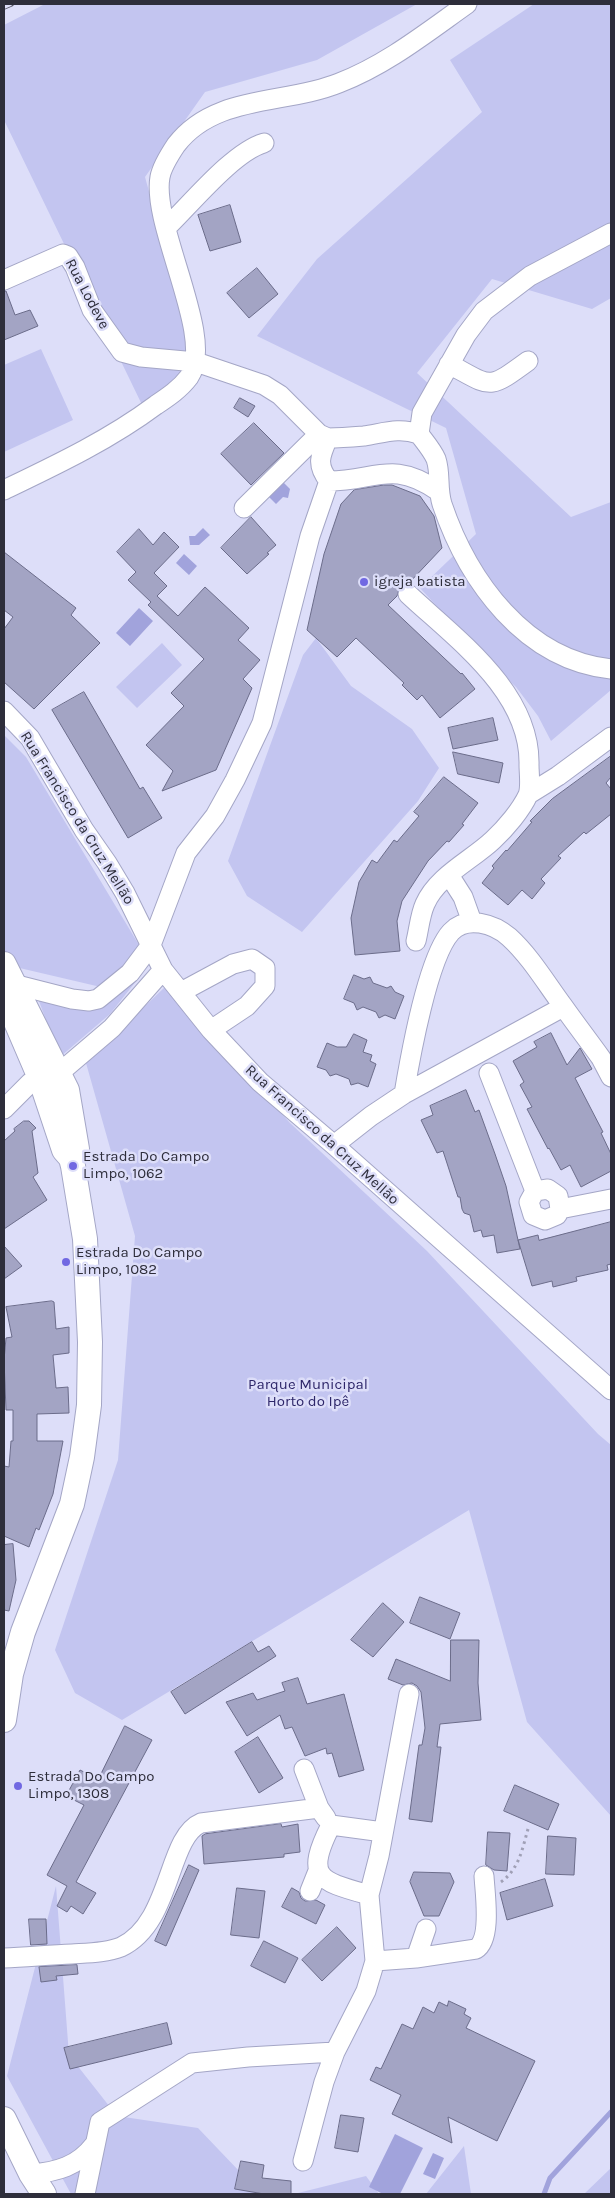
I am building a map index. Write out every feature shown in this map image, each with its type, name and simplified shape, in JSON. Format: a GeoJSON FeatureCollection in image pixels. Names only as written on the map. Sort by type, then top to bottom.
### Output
{"type":"FeatureCollection","features":[{"type":"Feature","properties":{"kind":"main road"},"geometry":{"type":"LineString","coordinates":[[4,1720],[10,1674],[23,1632],[72,1504],[82,1457],[89,1405],[90,1342],[85,1239],[71,1158],[76,1148],[71,1103],[67,1090],[49,1076],[28,1050],[7,981]]}},
{"type":"Feature","properties":{"kind":"main road"},"geometry":{"type":"LineString","coordinates":[[7,981],[49,1076]]}},
{"type":"Feature","properties":{"kind":"main road"},"geometry":{"type":"LineString","coordinates":[[4,2119],[31,2174],[44,2194]]}},
{"type":"Feature","properties":{"kind":"street"},"geometry":{"type":"LineString","coordinates":[[4,490],[101,441],[142,416],[178,389],[190,376],[196,362],[196,348],[189,312],[159,196],[160,174],[176,145],[202,120],[229,109],[254,102],[294,96],[339,84],[392,57],[467,4]]}},
{"type":"Feature","properties":{"kind":"street"},"geometry":{"type":"LineString","coordinates":[[167,227],[246,151],[264,143]]}},
{"type":"Feature","properties":{"kind":"street"},"geometry":{"type":"LineString","coordinates":[[419,434],[422,413],[449,364],[466,335],[492,304],[530,276],[611,233]]}},
{"type":"Feature","properties":{"kind":"street","name":"Rua Lodeve"},"geometry":{"type":"LineString","coordinates":[[4,280],[65,254],[71,258],[92,310],[122,352],[141,357],[196,362]]}},
{"type":"Feature","properties":{"kind":"street"},"geometry":{"type":"LineString","coordinates":[[449,364],[485,384],[493,384],[502,380],[528,361]]}},
{"type":"Feature","properties":{"kind":"street"},"geometry":{"type":"LineString","coordinates":[[196,362],[253,381],[272,390],[323,436],[364,436],[394,429],[408,430],[419,434],[430,449],[438,469],[438,491],[458,544],[480,583],[501,609],[522,629],[562,656],[574,661],[611,669]]}},
{"type":"Feature","properties":{"kind":"street"},"geometry":{"type":"LineString","coordinates":[[323,436],[320,458],[322,472],[329,481]]}},
{"type":"Feature","properties":{"kind":"street"},"geometry":{"type":"LineString","coordinates":[[244,508],[323,436]]}},
{"type":"Feature","properties":{"kind":"street"},"geometry":{"type":"LineString","coordinates":[[410,476],[430,449]]}},
{"type":"Feature","properties":{"kind":"street"},"geometry":{"type":"LineString","coordinates":[[329,481],[389,473],[410,476],[438,491]]}},
{"type":"Feature","properties":{"kind":"street"},"geometry":{"type":"LineString","coordinates":[[7,981],[72,999],[98,999],[130,973],[151,946],[186,853],[215,816],[235,780],[262,723],[310,536],[329,481]]}},
{"type":"Feature","properties":{"kind":"street"},"geometry":{"type":"LineString","coordinates":[[408,594],[480,662],[500,684],[513,704],[525,730],[530,754],[528,794]]}},
{"type":"Feature","properties":{"kind":"street","name":"Rua Francisco da Cruz Mellão"},"geometry":{"type":"LineString","coordinates":[[4,711],[30,738],[125,893],[163,970],[211,1030],[260,1082],[334,1144],[611,1390]]}},
{"type":"Feature","properties":{"kind":"street"},"geometry":{"type":"LineString","coordinates":[[416,941],[424,905],[434,889],[494,839],[528,794],[558,776],[611,737]]}},
{"type":"Feature","properties":{"kind":"street"},"geometry":{"type":"LineString","coordinates":[[449,876],[463,896],[472,922]]}},
{"type":"Feature","properties":{"kind":"street"},"geometry":{"type":"LineString","coordinates":[[404,1094],[419,1020],[437,956],[452,931],[460,925],[472,922],[490,926],[509,937],[540,974],[601,1058],[611,1077]]}},
{"type":"Feature","properties":{"kind":"street"},"geometry":{"type":"LineString","coordinates":[[181,992],[233,964],[252,959],[265,968],[265,986],[246,1006],[211,1030]]}},
{"type":"Feature","properties":{"kind":"street"},"geometry":{"type":"LineString","coordinates":[[4,1109],[30,1084],[49,1076],[112,1028],[163,970]]}},
{"type":"Feature","properties":{"kind":"street"},"geometry":{"type":"LineString","coordinates":[[334,1144],[370,1116],[404,1094],[563,1007]]}},
{"type":"Feature","properties":{"kind":"street"},"geometry":{"type":"LineString","coordinates":[[489,1073],[536,1191],[542,1189],[554,1191],[560,1202],[560,1209],[611,1198]]}},
{"type":"Feature","properties":{"kind":"street"},"geometry":{"type":"LineString","coordinates":[[303,2160],[313,2117],[335,2052],[366,1991],[375,1960],[369,1895],[409,1694]]}},
{"type":"Feature","properties":{"kind":"street"},"geometry":{"type":"LineString","coordinates":[[304,1769],[319,1808],[331,1825],[383,1832]]}},
{"type":"Feature","properties":{"kind":"street"},"geometry":{"type":"LineString","coordinates":[[4,1958],[98,1952],[121,1946],[133,1940],[146,1928],[154,1916],[184,1841],[192,1828],[201,1823],[319,1808]]}},
{"type":"Feature","properties":{"kind":"street"},"geometry":{"type":"LineString","coordinates":[[331,1825],[319,1850],[316,1862],[318,1871],[323,1877],[335,1884],[369,1895]]}},
{"type":"Feature","properties":{"kind":"street"},"geometry":{"type":"LineString","coordinates":[[310,1891],[318,1871]]}},
{"type":"Feature","properties":{"kind":"street"},"geometry":{"type":"LineString","coordinates":[[375,1960],[416,1958],[476,1949],[481,1946],[486,1933],[484,1876]]}},
{"type":"Feature","properties":{"kind":"street"},"geometry":{"type":"LineString","coordinates":[[416,1958],[426,1928]]}},
{"type":"Feature","properties":{"kind":"street"},"geometry":{"type":"LineString","coordinates":[[85,2194],[100,2122],[192,2063],[248,2057],[335,2052]]}},
{"type":"Feature","properties":{"kind":"street"},"geometry":{"type":"LineString","coordinates":[[31,2174],[62,2170],[87,2154],[94,2145]]}},
{"type":"Feature","properties":{"kind":"path"},"geometry":{"type":"LineString","coordinates":[[485,1895],[510,1875],[516,1867],[528,1829]]}},
{"type":"Feature","properties":{"kind":"green space"},"geometry":{"type":"Polygon","coordinates":[[[45,4],[417,4],[317,60],[205,92],[145,177],[196,362],[146,413],[4,120],[4,25],[45,4]]]}},
{"type":"Feature","properties":{"kind":"green space"},"geometry":{"type":"Polygon","coordinates":[[[534,4],[611,4],[611,298],[592,309],[492,279],[417,373],[571,517],[611,502],[611,690],[551,741],[538,716],[516,687],[478,651],[420,588],[476,534],[446,428],[257,336],[317,259],[482,112],[450,60],[534,4]]]}},
{"type":"Feature","properties":{"kind":"green space"},"geometry":{"type":"Polygon","coordinates":[[[41,349],[73,420],[4,452],[4,365],[41,349]]]}},
{"type":"Feature","properties":{"kind":"green space"},"geometry":{"type":"Polygon","coordinates":[[[316,638],[351,686],[412,729],[439,768],[418,801],[302,932],[247,896],[228,861],[303,655],[316,638]]]}},
{"type":"Feature","properties":{"kind":"green space"},"geometry":{"type":"Polygon","coordinates":[[[162,643],[182,665],[137,708],[116,687],[162,643]]]}},
{"type":"Feature","properties":{"kind":"green space"},"geometry":{"type":"Polygon","coordinates":[[[4,735],[26,757],[142,950],[105,988],[11,966],[4,952],[4,735]]]}},
{"type":"Feature","properties":{"kind":"green space"},"geometry":{"type":"Polygon","coordinates":[[[141,975],[110,1014],[60,1057],[37,996],[83,1005],[118,984],[141,975]]]}},
{"type":"Feature","properties":{"kind":"green space","name":"Parque Municipal Horto do Ipê"},"geometry":{"type":"Polygon","coordinates":[[[166,986],[290,1123],[427,1251],[598,1434],[611,1445],[611,1816],[527,1722],[469,1510],[122,1720],[75,1693],[55,1650],[118,1460],[135,1236],[86,1063],[166,986]]]}},
{"type":"Feature","properties":{"kind":"green space"},"geometry":{"type":"Polygon","coordinates":[[[56,1886],[69,2055],[117,2116],[198,2128],[261,2194],[71,2194],[7,2076],[56,1886]]]}},
{"type":"Feature","properties":{"kind":"green space"},"geometry":{"type":"Polygon","coordinates":[[[464,2146],[471,2194],[426,2194],[464,2146]]]}},
{"type":"Feature","properties":{"kind":"green space"},"geometry":{"type":"Polygon","coordinates":[[[611,2168],[611,2194],[584,2194],[611,2168]]]}},
{"type":"Feature","properties":{"kind":"green space"},"geometry":{"type":"Polygon","coordinates":[[[366,2176],[379,2194],[294,2194],[366,2176]]]}},
{"type":"Feature","properties":{"kind":"shaded area"},"geometry":{"type":"Polygon","coordinates":[[[282,481],[290,489],[288,498],[283,497],[276,504],[268,496],[282,481]]]}},
{"type":"Feature","properties":{"kind":"shaded area"},"geometry":{"type":"Polygon","coordinates":[[[203,528],[210,535],[199,545],[190,545],[189,536],[195,536],[203,528]]]}},
{"type":"Feature","properties":{"kind":"shaded area"},"geometry":{"type":"Polygon","coordinates":[[[184,554],[197,566],[189,575],[176,563],[184,554]]]}},
{"type":"Feature","properties":{"kind":"shaded area"},"geometry":{"type":"Polygon","coordinates":[[[139,608],[153,621],[130,646],[116,633],[139,608]]]}},
{"type":"Feature","properties":{"kind":"shaded area"},"geometry":{"type":"Polygon","coordinates":[[[395,2134],[423,2148],[400,2194],[383,2194],[369,2187],[395,2134]]]}},
{"type":"Feature","properties":{"kind":"shaded area"},"geometry":{"type":"Polygon","coordinates":[[[433,2153],[444,2158],[435,2179],[423,2174],[433,2153]]]}},
{"type":"Feature","properties":{"kind":"building"},"geometry":{"type":"Polygon","coordinates":[[[230,205],[241,242],[210,251],[198,215],[230,205]]]}},
{"type":"Feature","properties":{"kind":"building"},"geometry":{"type":"Polygon","coordinates":[[[257,268],[278,294],[249,318],[227,293],[257,268]]]}},
{"type":"Feature","properties":{"kind":"building"},"geometry":{"type":"Polygon","coordinates":[[[4,291],[6,291],[15,315],[30,310],[38,326],[4,340],[4,291]]]}},
{"type":"Feature","properties":{"kind":"building"},"geometry":{"type":"Polygon","coordinates":[[[240,398],[255,406],[248,417],[234,408],[240,398]]]}},
{"type":"Feature","properties":{"kind":"building"},"geometry":{"type":"Polygon","coordinates":[[[254,423],[284,453],[251,485],[221,454],[254,423]]]}},
{"type":"Feature","properties":{"kind":"building","name":"igreja batista"},"geometry":{"type":"Polygon","coordinates":[[[392,485],[420,496],[434,516],[442,548],[409,583],[400,586],[397,596],[388,605],[462,673],[475,689],[440,718],[422,695],[417,700],[402,685],[404,683],[356,638],[337,657],[307,630],[324,554],[341,504],[354,490],[392,485]]]}},
{"type":"Feature","properties":{"kind":"building"},"geometry":{"type":"Polygon","coordinates":[[[251,517],[276,545],[247,574],[221,548],[251,517]]]}},
{"type":"Feature","properties":{"kind":"building"},"geometry":{"type":"Polygon","coordinates":[[[139,529],[153,545],[164,532],[179,547],[154,573],[167,586],[157,596],[178,616],[205,587],[249,628],[238,640],[260,660],[243,679],[252,688],[216,770],[162,791],[173,771],[146,745],[184,706],[171,693],[204,659],[148,605],[151,602],[128,580],[136,572],[117,552],[139,529]]]}},
{"type":"Feature","properties":{"kind":"building"},"geometry":{"type":"Polygon","coordinates":[[[4,552],[76,608],[71,615],[100,643],[34,709],[4,682],[4,629],[13,617],[4,610],[4,552]]]}},
{"type":"Feature","properties":{"kind":"building"},"geometry":{"type":"Polygon","coordinates":[[[84,692],[140,789],[143,787],[162,818],[128,838],[52,710],[84,692]]]}},
{"type":"Feature","properties":{"kind":"building"},"geometry":{"type":"Polygon","coordinates":[[[493,718],[498,740],[453,749],[448,728],[493,718]]]}},
{"type":"Feature","properties":{"kind":"building"},"geometry":{"type":"Polygon","coordinates":[[[453,752],[503,763],[499,783],[458,774],[453,752]]]}},
{"type":"Feature","properties":{"kind":"building"},"geometry":{"type":"Polygon","coordinates":[[[611,756],[611,777],[606,783],[611,789],[611,814],[586,834],[584,832],[558,856],[561,858],[541,879],[545,883],[532,899],[522,890],[508,905],[482,883],[494,868],[492,866],[532,822],[530,821],[552,799],[611,756]]]}},
{"type":"Feature","properties":{"kind":"building"},"geometry":{"type":"Polygon","coordinates":[[[444,777],[478,803],[462,824],[464,825],[428,861],[402,901],[397,921],[400,951],[355,955],[351,918],[359,882],[372,860],[377,863],[394,840],[397,842],[419,816],[414,812],[444,777]]]}},
{"type":"Feature","properties":{"kind":"building"},"geometry":{"type":"Polygon","coordinates":[[[354,975],[364,979],[370,977],[373,983],[387,988],[391,986],[395,992],[404,996],[395,1019],[385,1015],[379,1018],[376,1012],[363,1007],[357,1010],[354,1003],[344,999],[354,975]]]}},
{"type":"Feature","properties":{"kind":"building"},"geometry":{"type":"Polygon","coordinates":[[[551,1033],[567,1065],[580,1048],[592,1069],[575,1078],[603,1132],[601,1133],[611,1154],[611,1171],[581,1187],[570,1165],[561,1170],[548,1149],[527,1109],[532,1107],[520,1085],[524,1082],[513,1061],[537,1047],[534,1042],[551,1033]]]}},
{"type":"Feature","properties":{"kind":"building"},"geometry":{"type":"Polygon","coordinates":[[[354,1034],[367,1040],[363,1052],[372,1055],[370,1061],[376,1064],[368,1087],[358,1083],[351,1085],[349,1079],[336,1074],[330,1076],[326,1070],[317,1067],[327,1043],[337,1047],[346,1047],[354,1034]]]}},
{"type":"Feature","properties":{"kind":"building"},"geometry":{"type":"Polygon","coordinates":[[[466,1090],[475,1112],[479,1110],[506,1186],[520,1249],[497,1253],[494,1235],[483,1237],[481,1230],[474,1232],[470,1215],[464,1213],[462,1209],[460,1197],[458,1197],[443,1151],[437,1153],[421,1120],[433,1115],[430,1106],[466,1090]]]}},
{"type":"Feature","properties":{"kind":"building"},"geometry":{"type":"Polygon","coordinates":[[[24,1121],[29,1121],[36,1128],[32,1131],[38,1173],[33,1177],[47,1200],[4,1229],[4,1141],[24,1121]]]}},
{"type":"Feature","properties":{"kind":"building"},"geometry":{"type":"Polygon","coordinates":[[[611,1222],[611,1264],[607,1265],[608,1270],[576,1277],[577,1281],[553,1287],[552,1281],[532,1286],[518,1240],[538,1235],[539,1240],[611,1222]]]}},
{"type":"Feature","properties":{"kind":"building"},"geometry":{"type":"Polygon","coordinates":[[[4,1246],[22,1266],[4,1279],[4,1246]]]}},
{"type":"Feature","properties":{"kind":"building"},"geometry":{"type":"Polygon","coordinates":[[[54,1302],[56,1329],[69,1327],[69,1353],[53,1355],[56,1388],[68,1387],[69,1413],[37,1414],[37,1441],[63,1441],[53,1494],[39,1530],[36,1528],[29,1547],[4,1536],[4,1466],[9,1467],[11,1441],[13,1441],[13,1410],[6,1410],[4,1360],[6,1338],[12,1337],[6,1307],[54,1302]]]}},
{"type":"Feature","properties":{"kind":"building"},"geometry":{"type":"Polygon","coordinates":[[[13,1544],[16,1580],[9,1611],[4,1610],[4,1545],[13,1544]]]}},
{"type":"Feature","properties":{"kind":"building"},"geometry":{"type":"Polygon","coordinates":[[[420,1597],[460,1613],[450,1639],[410,1623],[420,1597]]]}},
{"type":"Feature","properties":{"kind":"building"},"geometry":{"type":"Polygon","coordinates":[[[383,1603],[404,1622],[373,1657],[351,1640],[383,1603]]]}},
{"type":"Feature","properties":{"kind":"building"},"geometry":{"type":"Polygon","coordinates":[[[451,1640],[479,1640],[478,1683],[481,1720],[440,1724],[437,1747],[441,1747],[432,1822],[409,1819],[419,1745],[422,1745],[425,1728],[421,1692],[412,1683],[403,1685],[388,1679],[396,1659],[450,1681],[451,1640]]]}},
{"type":"Feature","properties":{"kind":"building"},"geometry":{"type":"Polygon","coordinates":[[[252,1642],[258,1652],[269,1646],[276,1656],[185,1714],[171,1692],[252,1642]]]}},
{"type":"Feature","properties":{"kind":"building"},"geometry":{"type":"Polygon","coordinates":[[[298,1678],[307,1704],[344,1694],[364,1770],[339,1777],[332,1753],[327,1754],[326,1748],[305,1756],[292,1727],[285,1729],[280,1715],[247,1736],[226,1702],[253,1693],[257,1700],[285,1691],[282,1683],[298,1678]]]}},
{"type":"Feature","properties":{"kind":"building"},"geometry":{"type":"Polygon","coordinates":[[[125,1726],[152,1740],[76,1882],[96,1893],[83,1914],[71,1906],[67,1912],[57,1906],[67,1886],[47,1875],[84,1805],[66,1796],[80,1770],[98,1779],[125,1726]]]}},
{"type":"Feature","properties":{"kind":"building"},"geometry":{"type":"Polygon","coordinates":[[[258,1737],[283,1778],[259,1793],[235,1752],[258,1737]]]}},
{"type":"Feature","properties":{"kind":"building"},"geometry":{"type":"Polygon","coordinates":[[[515,1785],[559,1804],[548,1830],[504,1811],[515,1785]]]}},
{"type":"Feature","properties":{"kind":"building"},"geometry":{"type":"Polygon","coordinates":[[[281,1824],[282,1827],[298,1824],[300,1852],[284,1854],[284,1857],[204,1864],[202,1836],[205,1834],[281,1824]]]}},
{"type":"Feature","properties":{"kind":"building"},"geometry":{"type":"Polygon","coordinates":[[[488,1832],[510,1833],[507,1871],[494,1870],[486,1865],[488,1832]]]}},
{"type":"Feature","properties":{"kind":"building"},"geometry":{"type":"Polygon","coordinates":[[[548,1836],[576,1838],[574,1875],[546,1874],[548,1836]]]}},
{"type":"Feature","properties":{"kind":"building"},"geometry":{"type":"Polygon","coordinates":[[[189,1865],[199,1870],[166,1946],[155,1941],[189,1865]]]}},
{"type":"Feature","properties":{"kind":"building"},"geometry":{"type":"Polygon","coordinates":[[[414,1872],[450,1873],[454,1882],[439,1916],[424,1916],[410,1882],[414,1872]]]}},
{"type":"Feature","properties":{"kind":"building"},"geometry":{"type":"Polygon","coordinates":[[[545,1879],[553,1906],[507,1920],[500,1893],[545,1879]]]}},
{"type":"Feature","properties":{"kind":"building"},"geometry":{"type":"Polygon","coordinates":[[[237,1888],[265,1891],[259,1938],[231,1935],[237,1888]]]}},
{"type":"Feature","properties":{"kind":"building"},"geometry":{"type":"Polygon","coordinates":[[[292,1888],[299,1892],[301,1898],[305,1901],[316,1900],[325,1905],[316,1924],[282,1907],[292,1888]]]}},
{"type":"Feature","properties":{"kind":"building"},"geometry":{"type":"Polygon","coordinates":[[[29,1919],[46,1919],[47,1944],[31,1945],[29,1919]]]}},
{"type":"Feature","properties":{"kind":"building"},"geometry":{"type":"Polygon","coordinates":[[[337,1927],[356,1948],[322,1981],[302,1960],[337,1927]]]}},
{"type":"Feature","properties":{"kind":"building"},"geometry":{"type":"Polygon","coordinates":[[[264,1941],[298,1958],[285,1983],[251,1966],[264,1941]]]}},
{"type":"Feature","properties":{"kind":"building"},"geometry":{"type":"Polygon","coordinates":[[[77,1965],[78,1974],[56,1976],[57,1980],[41,1982],[39,1967],[77,1965]]]}},
{"type":"Feature","properties":{"kind":"building"},"geometry":{"type":"Polygon","coordinates":[[[449,2001],[466,2009],[464,2014],[471,2018],[466,2028],[535,2061],[497,2141],[448,2117],[452,2143],[392,2114],[401,2095],[370,2080],[376,2067],[381,2069],[402,2024],[413,2029],[423,2007],[434,2013],[439,2002],[447,2006],[449,2001]]]}},
{"type":"Feature","properties":{"kind":"building"},"geometry":{"type":"Polygon","coordinates":[[[167,2023],[172,2044],[70,2069],[64,2048],[167,2023]]]}},
{"type":"Feature","properties":{"kind":"building"},"geometry":{"type":"Polygon","coordinates":[[[341,2115],[364,2118],[358,2152],[335,2148],[341,2115]]]}},
{"type":"Feature","properties":{"kind":"building"},"geometry":{"type":"Polygon","coordinates":[[[241,2161],[264,2165],[262,2178],[291,2181],[291,2194],[264,2194],[235,2189],[241,2161]]]}},
{"type":"Feature","properties":{"kind":"waterway"},"geometry":{"type":"LineString","coordinates":[[544,2194],[550,2178],[611,2112]]}},
{"type":"Feature","properties":{"kind":"railway"},"geometry":{"type":"LineString","coordinates":[[4,7],[11,4]]}},
{"type":"Feature","properties":{"kind":"place","name":"igreja batista"},"geometry":{"type":"Point","coordinates":[364,582]}},
{"type":"Feature","properties":{"kind":"place","name":"Estrada Do Campo Limpo, 1062"},"geometry":{"type":"Point","coordinates":[73,1166]}},
{"type":"Feature","properties":{"kind":"place","name":"Estrada Do Campo Limpo, 1082"},"geometry":{"type":"Point","coordinates":[66,1262]}},
{"type":"Feature","properties":{"kind":"place","name":"Estrada Do Campo Limpo, 1308"},"geometry":{"type":"Point","coordinates":[18,1786]}}]}
